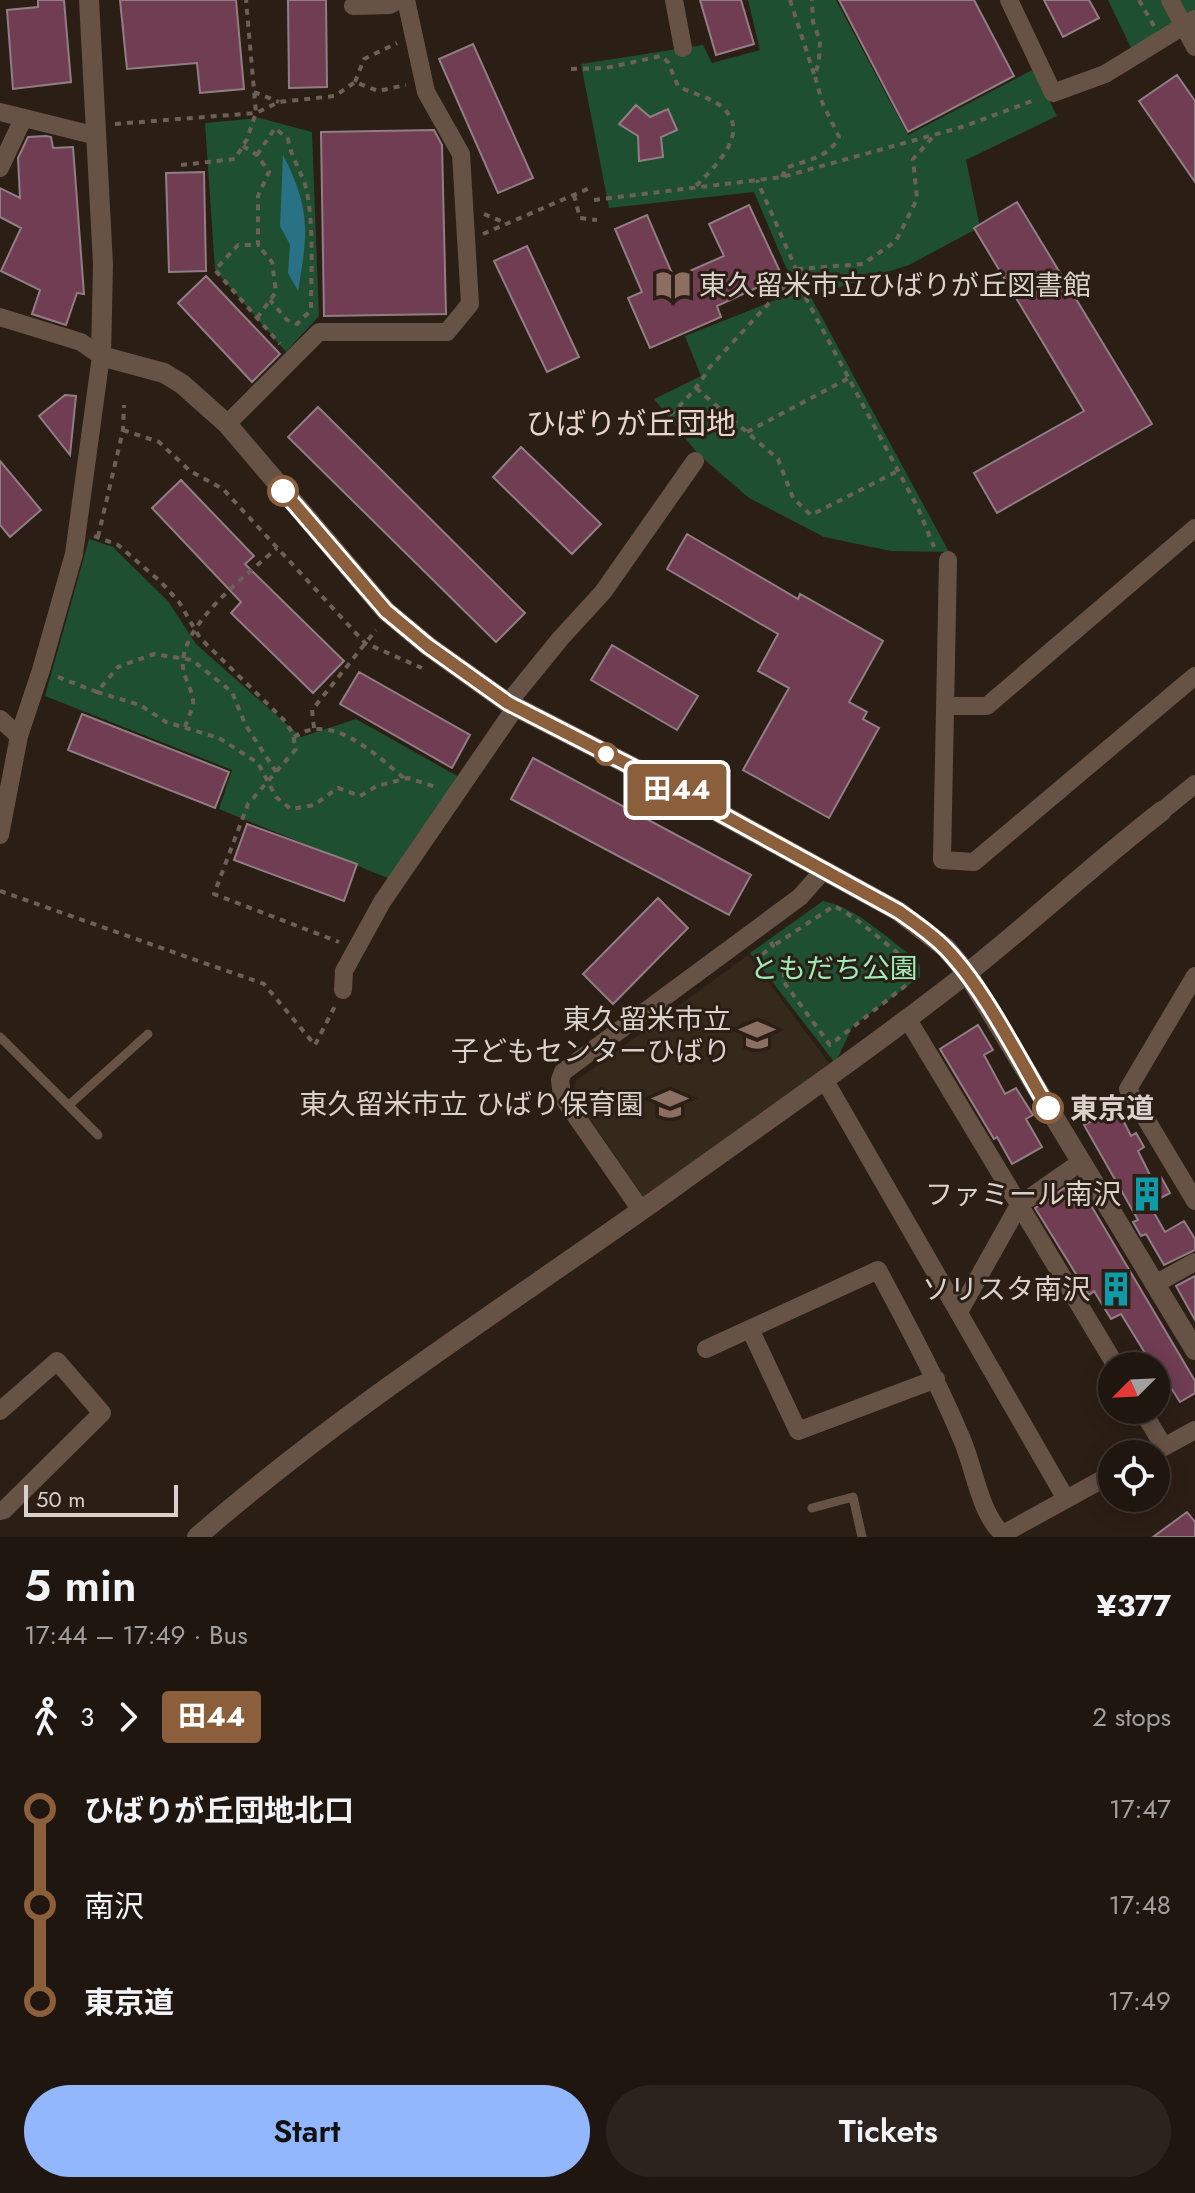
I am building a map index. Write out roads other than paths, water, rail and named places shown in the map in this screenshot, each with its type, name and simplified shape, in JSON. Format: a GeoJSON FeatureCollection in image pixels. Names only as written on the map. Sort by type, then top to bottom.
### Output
{"type":"FeatureCollection","features":[{"type":"Feature","properties":{"kind":"street"},"geometry":{"type":"LineString","coordinates":[[0,835],[7,731],[41,670],[78,531],[101,356],[104,304],[89,0]]}},
{"type":"Feature","properties":{"kind":"street"},"geometry":{"type":"LineString","coordinates":[[353,6],[390,5],[399,0]]}},
{"type":"Feature","properties":{"kind":"street"},"geometry":{"type":"LineString","coordinates":[[227,424],[319,332],[447,332],[470,304],[461,154],[426,92],[406,0]]}},
{"type":"Feature","properties":{"kind":"street"},"geometry":{"type":"LineString","coordinates":[[674,0],[683,48]]}},
{"type":"Feature","properties":{"kind":"street"},"geometry":{"type":"LineString","coordinates":[[1009,0],[1053,93],[1105,74],[1189,23]]}},
{"type":"Feature","properties":{"kind":"street"},"geometry":{"type":"LineString","coordinates":[[1170,0],[1189,23],[1195,47]]}},
{"type":"Feature","properties":{"kind":"street"},"geometry":{"type":"LineString","coordinates":[[0,112],[23,119],[97,130]]}},
{"type":"Feature","properties":{"kind":"street"},"geometry":{"type":"LineString","coordinates":[[0,168],[23,119]]}},
{"type":"Feature","properties":{"kind":"street"},"geometry":{"type":"LineString","coordinates":[[0,317],[81,342],[101,356],[164,373],[182,384],[227,424],[386,611],[428,646],[512,706],[672,787],[906,917],[946,948],[967,973],[1195,1350]]}},
{"type":"Feature","properties":{"kind":"street"},"geometry":{"type":"LineString","coordinates":[[343,990],[344,971],[382,902],[512,706],[560,639],[603,592],[695,461]]}},
{"type":"Feature","properties":{"kind":"street"},"geometry":{"type":"LineString","coordinates":[[945,706],[987,706],[1195,528]]}},
{"type":"Feature","properties":{"kind":"street"},"geometry":{"type":"LineString","coordinates":[[948,560],[942,860],[974,862],[1195,676]]}},
{"type":"Feature","properties":{"kind":"street"},"geometry":{"type":"LineString","coordinates":[[197,1537],[326,1432],[824,1079],[967,973],[1095,863],[1195,784]]}},
{"type":"Feature","properties":{"kind":"street"},"geometry":{"type":"LineString","coordinates":[[641,1210],[562,1096],[560,1080],[563,1072],[760,928],[800,897],[823,871]]}},
{"type":"Feature","properties":{"kind":"street"},"geometry":{"type":"LineString","coordinates":[[1195,978],[1128,1089],[1195,1201]]}},
{"type":"Feature","properties":{"kind":"street"},"geometry":{"type":"LineString","coordinates":[[907,1018],[1108,1352]]}},
{"type":"Feature","properties":{"kind":"street"},"geometry":{"type":"LineString","coordinates":[[824,1079],[1066,1499]]}},
{"type":"Feature","properties":{"kind":"street"},"geometry":{"type":"LineString","coordinates":[[959,1312],[1019,1205],[1081,1162]]}},
{"type":"Feature","properties":{"kind":"street"},"geometry":{"type":"LineString","coordinates":[[1155,1284],[1195,1262]]}},
{"type":"Feature","properties":{"kind":"street"},"geometry":{"type":"LineString","coordinates":[[706,1349],[878,1270],[936,1379],[963,1440],[992,1525],[1003,1536],[1098,1482]]}},
{"type":"Feature","properties":{"kind":"street"},"geometry":{"type":"LineString","coordinates":[[750,1329],[798,1431],[936,1379]]}},
{"type":"Feature","properties":{"kind":"street"},"geometry":{"type":"LineString","coordinates":[[0,1411],[57,1361],[102,1413],[0,1511]]}},
{"type":"Feature","properties":{"kind":"street"},"geometry":{"type":"LineString","coordinates":[[1170,1443],[1195,1430]]}},
{"type":"Feature","properties":{"kind":"lane"},"geometry":{"type":"LineString","coordinates":[[69,1105],[148,1034]]}},
{"type":"Feature","properties":{"kind":"lane"},"geometry":{"type":"LineString","coordinates":[[0,1037],[98,1135]]}},
{"type":"Feature","properties":{"kind":"lane"},"geometry":{"type":"LineString","coordinates":[[812,1508],[853,1497],[862,1537]]}},
{"type":"Feature","properties":{"kind":"water"},"geometry":{"type":"Polygon","coordinates":[[[283,155],[299,191],[305,222],[298,291],[288,273],[290,245],[280,226],[283,155]]]}},
{"type":"Feature","properties":{"kind":"place","name":"東久留米市立ひばりが丘図書館"},"geometry":{"type":"Point","coordinates":[673,285]}},
{"type":"Feature","properties":{"kind":"place","name":"東久留米市立 子どもセンターひばり"},"geometry":{"type":"Point","coordinates":[757,1035]}},
{"type":"Feature","properties":{"kind":"place","name":"東久留米市立 ひばり保育園"},"geometry":{"type":"Point","coordinates":[670,1104]}},
{"type":"Feature","properties":{"kind":"place","name":"東京道"},"geometry":{"type":"Point","coordinates":[1048,1108]}},
{"type":"Feature","properties":{"kind":"place","name":"ファミール南沢"},"geometry":{"type":"Point","coordinates":[1147,1194]}},
{"type":"Feature","properties":{"kind":"place","name":"ソリスタ南沢"},"geometry":{"type":"Point","coordinates":[1116,1289]}},
{"type":"Feature","properties":{"kind":"district","name":"ひばりが丘団地"},"geometry":{"type":"Point","coordinates":[631,423]}},
{"type":"Feature","properties":{"kind":"park label","name":"ともだち公園"},"geometry":{"type":"Point","coordinates":[834,968]}}]}
